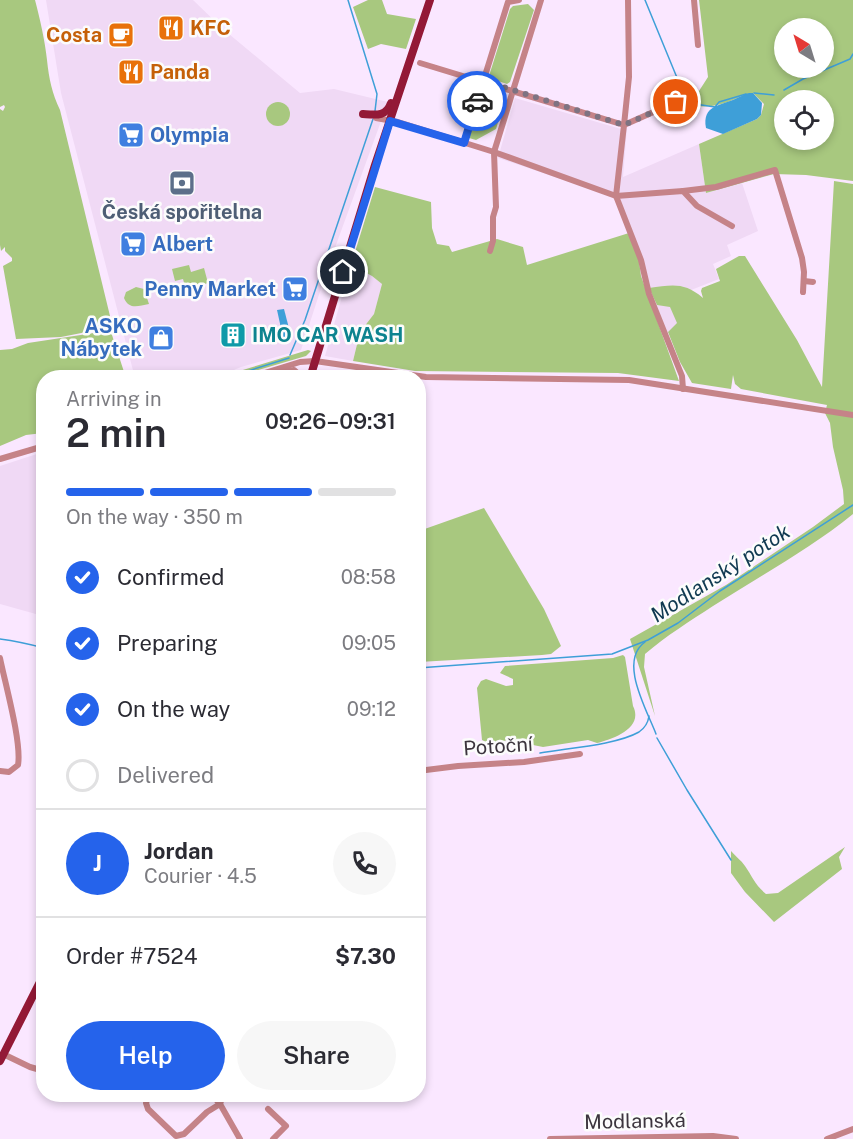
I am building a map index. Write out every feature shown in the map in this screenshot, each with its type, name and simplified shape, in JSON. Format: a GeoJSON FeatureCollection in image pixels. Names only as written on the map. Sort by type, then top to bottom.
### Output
{"type":"FeatureCollection","features":[{"type":"Feature","properties":{"kind":"main road"},"geometry":{"type":"LineString","coordinates":[[312,370],[430,0]]}},
{"type":"Feature","properties":{"kind":"main road"},"geometry":{"type":"LineString","coordinates":[[363,114],[381,115],[387,111],[401,75],[412,56]]}},
{"type":"Feature","properties":{"kind":"main road"},"geometry":{"type":"LineString","coordinates":[[2,1057],[36,990]]}},
{"type":"Feature","properties":{"kind":"street"},"geometry":{"type":"LineString","coordinates":[[464,143],[508,2],[519,0]]}},
{"type":"Feature","properties":{"kind":"street"},"geometry":{"type":"LineString","coordinates":[[490,251],[496,207],[494,152],[541,0]]}},
{"type":"Feature","properties":{"kind":"street"},"geometry":{"type":"LineString","coordinates":[[628,0],[628,78],[616,196],[641,260],[649,294],[682,376],[683,389]]}},
{"type":"Feature","properties":{"kind":"street"},"geometry":{"type":"LineString","coordinates":[[694,0],[698,45]]}},
{"type":"Feature","properties":{"kind":"street"},"geometry":{"type":"LineString","coordinates":[[420,63],[624,125],[676,102]]}},
{"type":"Feature","properties":{"kind":"street"},"geometry":{"type":"LineString","coordinates":[[376,118],[494,152],[616,196],[716,187],[775,170],[802,258],[803,292]]}},
{"type":"Feature","properties":{"kind":"street"},"geometry":{"type":"LineString","coordinates":[[683,191],[697,206],[732,226]]}},
{"type":"Feature","properties":{"kind":"street"},"geometry":{"type":"LineString","coordinates":[[804,281],[813,282]]}},
{"type":"Feature","properties":{"kind":"street"},"geometry":{"type":"LineString","coordinates":[[274,370],[305,361],[377,370]]}},
{"type":"Feature","properties":{"kind":"street"},"geometry":{"type":"LineString","coordinates":[[426,377],[639,381],[853,415]]}},
{"type":"Feature","properties":{"kind":"street"},"geometry":{"type":"LineString","coordinates":[[0,459],[36,448]]}},
{"type":"Feature","properties":{"kind":"street"},"geometry":{"type":"LineString","coordinates":[[0,658],[17,742],[18,760],[18,765],[9,772],[0,771]]}},
{"type":"Feature","properties":{"kind":"street","name":"Potoční"},"geometry":{"type":"LineString","coordinates":[[426,770],[524,762],[580,754]]}},
{"type":"Feature","properties":{"kind":"street"},"geometry":{"type":"LineString","coordinates":[[2,1057],[36,1068]]}},
{"type":"Feature","properties":{"kind":"street"},"geometry":{"type":"LineString","coordinates":[[146,1102],[148,1109],[176,1136],[184,1134],[219,1104],[240,1139]]}},
{"type":"Feature","properties":{"kind":"street"},"geometry":{"type":"LineString","coordinates":[[268,1109],[286,1126],[273,1139]]}},
{"type":"Feature","properties":{"kind":"street"},"geometry":{"type":"LineString","coordinates":[[827,1139],[853,1129]]}},
{"type":"Feature","properties":{"kind":"street","name":"Modlanská"},"geometry":{"type":"LineString","coordinates":[[550,1139],[721,1136],[736,1139]]}},
{"type":"Feature","properties":{"kind":"shaded area","name":"Olympia"},"geometry":{"type":"Polygon","coordinates":[[[46,0],[193,0],[223,29],[300,93],[334,89],[388,102],[328,267],[301,350],[234,370],[133,370],[61,93],[46,0]]]}},
{"type":"Feature","properties":{"kind":"shaded area"},"geometry":{"type":"Polygon","coordinates":[[[515,98],[621,129],[627,127],[623,177],[699,144],[706,193],[742,183],[758,231],[727,245],[731,256],[713,264],[719,279],[686,292],[697,319],[662,336],[641,276],[639,261],[616,200],[612,196],[498,158],[515,98]]]}},
{"type":"Feature","properties":{"kind":"shaded area"},"geometry":{"type":"Polygon","coordinates":[[[351,265],[382,284],[374,314],[360,332],[353,361],[325,356],[351,265]]]}},
{"type":"Feature","properties":{"kind":"shaded area"},"geometry":{"type":"Polygon","coordinates":[[[36,455],[36,614],[0,604],[0,466],[36,455]]]}},
{"type":"Feature","properties":{"kind":"green space"},"geometry":{"type":"Polygon","coordinates":[[[0,0],[35,0],[44,38],[51,86],[60,110],[110,316],[110,324],[107,328],[61,337],[16,339],[3,266],[12,261],[12,258],[5,251],[5,247],[1,251],[0,245],[0,109],[3,111],[5,107],[4,105],[0,107],[0,0]]]}},
{"type":"Feature","properties":{"kind":"green space"},"geometry":{"type":"Polygon","coordinates":[[[368,0],[382,0],[387,14],[416,19],[406,49],[381,44],[368,49],[353,7],[368,0]]]}},
{"type":"Feature","properties":{"kind":"green space"},"geometry":{"type":"Polygon","coordinates":[[[699,0],[853,0],[853,181],[806,175],[774,174],[706,193],[699,144],[757,119],[761,115],[764,104],[753,93],[716,105],[696,106],[683,103],[699,91],[708,77],[699,0]]]}},
{"type":"Feature","properties":{"kind":"green space"},"geometry":{"type":"Polygon","coordinates":[[[528,4],[534,10],[510,82],[507,84],[492,79],[489,76],[510,9],[513,6],[528,4]]]}},
{"type":"Feature","properties":{"kind":"green space"},"geometry":{"type":"Polygon","coordinates":[[[490,87],[505,92],[506,96],[496,129],[476,140],[469,138],[485,90],[490,87]]]}},
{"type":"Feature","properties":{"kind":"green space"},"geometry":{"type":"Polygon","coordinates":[[[278,102],[283,103],[289,109],[289,119],[283,125],[278,126],[273,125],[267,119],[266,114],[267,109],[273,103],[278,102]]]}},
{"type":"Feature","properties":{"kind":"green space"},"geometry":{"type":"Polygon","coordinates":[[[834,181],[853,184],[853,514],[802,551],[687,623],[645,654],[644,667],[655,716],[630,639],[726,585],[844,504],[830,423],[825,413],[827,405],[741,389],[735,384],[733,375],[731,389],[692,383],[680,362],[668,332],[677,323],[670,307],[657,305],[649,288],[684,287],[703,298],[702,288],[720,281],[716,269],[739,256],[745,256],[797,340],[822,387],[834,181]]]}},
{"type":"Feature","properties":{"kind":"green space"},"geometry":{"type":"Polygon","coordinates":[[[375,187],[431,202],[432,228],[437,244],[449,246],[452,252],[497,239],[523,247],[527,265],[629,233],[639,261],[641,276],[679,381],[618,373],[426,371],[353,361],[360,332],[374,314],[382,284],[351,265],[375,187]]]}},
{"type":"Feature","properties":{"kind":"green space"},"geometry":{"type":"Polygon","coordinates":[[[189,265],[191,272],[204,268],[208,283],[186,290],[183,279],[175,281],[172,269],[189,265]]]}},
{"type":"Feature","properties":{"kind":"green space"},"geometry":{"type":"Polygon","coordinates":[[[136,287],[144,289],[149,304],[131,306],[126,302],[124,298],[126,292],[136,287]]]}},
{"type":"Feature","properties":{"kind":"green space"},"geometry":{"type":"Polygon","coordinates":[[[107,331],[112,335],[123,370],[36,370],[36,434],[26,435],[0,446],[0,350],[12,349],[28,343],[107,331]]]}},
{"type":"Feature","properties":{"kind":"green space"},"geometry":{"type":"Polygon","coordinates":[[[311,351],[306,356],[258,370],[243,370],[311,351]]]}},
{"type":"Feature","properties":{"kind":"green space"},"geometry":{"type":"Polygon","coordinates":[[[484,508],[544,609],[561,646],[551,654],[426,662],[426,529],[484,508]]]}},
{"type":"Feature","properties":{"kind":"green space"},"geometry":{"type":"Polygon","coordinates":[[[623,655],[635,714],[631,726],[625,731],[611,739],[597,743],[588,740],[543,747],[508,740],[490,744],[482,740],[477,688],[481,681],[486,679],[506,686],[513,685],[513,679],[500,673],[505,666],[613,658],[623,655]]]}},
{"type":"Feature","properties":{"kind":"green space"},"geometry":{"type":"Polygon","coordinates":[[[845,847],[839,857],[842,869],[774,922],[745,892],[731,873],[731,851],[766,894],[778,893],[845,847]]]}},
{"type":"Feature","properties":{"kind":"water"},"geometry":{"type":"Polygon","coordinates":[[[753,93],[762,103],[761,115],[757,119],[723,134],[706,128],[705,120],[713,107],[753,93]]]}},
{"type":"Feature","properties":{"kind":"water"},"geometry":{"type":"Polygon","coordinates":[[[284,309],[292,340],[284,342],[277,310],[284,309]]]}},
{"type":"Feature","properties":{"kind":"waterway"},"geometry":{"type":"LineString","coordinates":[[348,0],[377,94],[375,111]]}},
{"type":"Feature","properties":{"kind":"waterway"},"geometry":{"type":"LineString","coordinates":[[645,0],[680,85],[695,104],[715,107],[719,102],[746,94]]}},
{"type":"Feature","properties":{"kind":"waterway"},"geometry":{"type":"LineString","coordinates":[[784,90],[803,79],[850,59],[853,54]]}},
{"type":"Feature","properties":{"kind":"waterway"},"geometry":{"type":"LineString","coordinates":[[754,93],[774,95]]}},
{"type":"Feature","properties":{"kind":"waterway"},"geometry":{"type":"LineString","coordinates":[[290,355],[305,320],[373,119]]}},
{"type":"Feature","properties":{"kind":"waterway"},"geometry":{"type":"LineString","coordinates":[[251,370],[289,358]]}},
{"type":"Feature","properties":{"kind":"waterway","name":"Modlanský potok"},"geometry":{"type":"LineString","coordinates":[[426,667],[612,654],[648,640],[678,623],[720,591],[853,505]]}},
{"type":"Feature","properties":{"kind":"waterway","name":"Modlanský potok"},"geometry":{"type":"LineString","coordinates":[[0,639],[36,646]]}},
{"type":"Feature","properties":{"kind":"waterway"},"geometry":{"type":"LineString","coordinates":[[645,642],[637,650],[634,673],[641,699],[656,734]]}},
{"type":"Feature","properties":{"kind":"waterway"},"geometry":{"type":"LineString","coordinates":[[540,753],[618,740],[643,729],[649,716]]}},
{"type":"Feature","properties":{"kind":"waterway"},"geometry":{"type":"LineString","coordinates":[[657,738],[731,860]]}},
{"type":"Feature","properties":{"kind":"way so far"},"geometry":{"type":"LineString","coordinates":[[477,101],[484,81],[624,125],[676,102]]}},
{"type":"Feature","properties":{"kind":"place","name":"KFC"},"geometry":{"type":"Point","coordinates":[171,28]}},
{"type":"Feature","properties":{"kind":"place","name":"Costa"},"geometry":{"type":"Point","coordinates":[121,35]}},
{"type":"Feature","properties":{"kind":"place","name":"Panda"},"geometry":{"type":"Point","coordinates":[131,72]}},
{"type":"Feature","properties":{"kind":"place","name":"Olympia"},"geometry":{"type":"Point","coordinates":[131,135]}},
{"type":"Feature","properties":{"kind":"place","name":"Česká spořitelna"},"geometry":{"type":"Point","coordinates":[182,183]}},
{"type":"Feature","properties":{"kind":"place","name":"Albert"},"geometry":{"type":"Point","coordinates":[133,244]}},
{"type":"Feature","properties":{"kind":"place","name":"Penny Market"},"geometry":{"type":"Point","coordinates":[295,289]}},
{"type":"Feature","properties":{"kind":"place","name":"IMO CAR WASH"},"geometry":{"type":"Point","coordinates":[233,335]}},
{"type":"Feature","properties":{"kind":"place","name":"ASKO Nábytek"},"geometry":{"type":"Point","coordinates":[161,338]}},
{"type":"Feature","properties":{"kind":"route"},"geometry":{"type":"LineString","coordinates":[[343,272],[390,121],[464,143],[477,101]]}}]}
